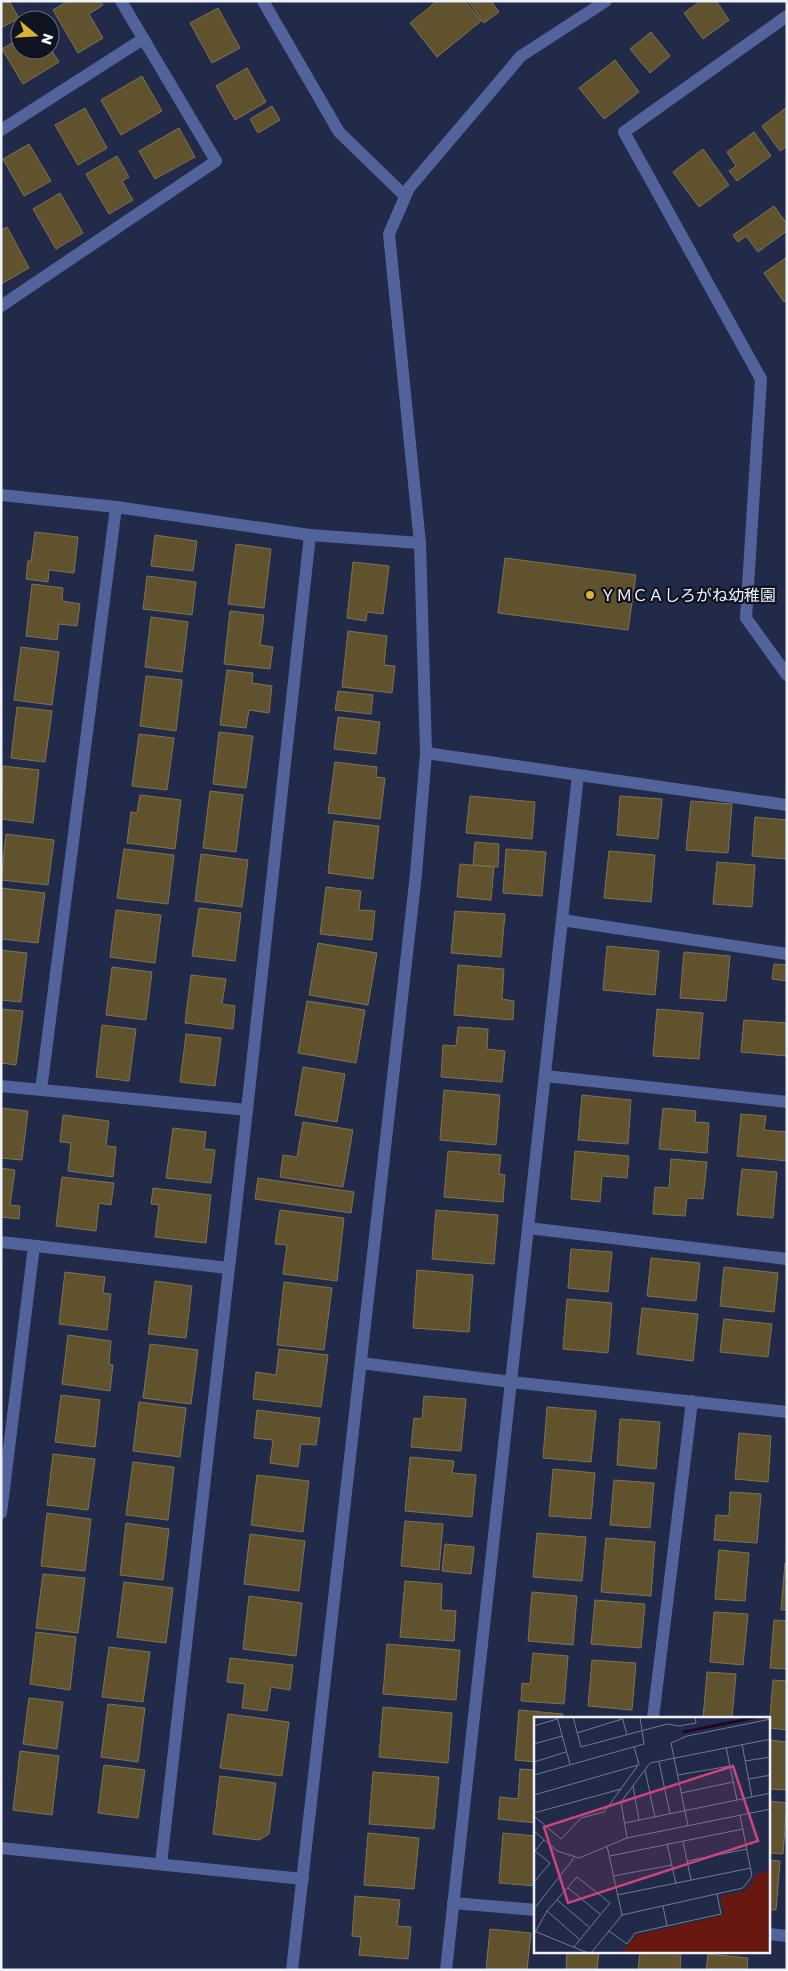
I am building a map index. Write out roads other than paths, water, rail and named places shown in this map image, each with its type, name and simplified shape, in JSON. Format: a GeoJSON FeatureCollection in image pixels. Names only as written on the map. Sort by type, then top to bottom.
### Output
{"type":"FeatureCollection","features":[{"type":"Feature","properties":{"kind":"street"},"geometry":{"type":"LineString","coordinates":[[1,306],[216,161],[121,1]]}},
{"type":"Feature","properties":{"kind":"street"},"geometry":{"type":"LineString","coordinates":[[263,1],[339,132],[405,196]]}},
{"type":"Feature","properties":{"kind":"street"},"geometry":{"type":"LineString","coordinates":[[292,1970],[415,884],[426,753],[420,544],[388,234],[408,188],[521,56],[606,1]]}},
{"type":"Feature","properties":{"kind":"street"},"geometry":{"type":"LineString","coordinates":[[787,16],[624,132],[761,380],[746,618],[787,675]]}},
{"type":"Feature","properties":{"kind":"street"},"geometry":{"type":"LineString","coordinates":[[1,130],[144,39]]}},
{"type":"Feature","properties":{"kind":"street"},"geometry":{"type":"LineString","coordinates":[[1,494],[116,507],[310,535],[420,544]]}},
{"type":"Feature","properties":{"kind":"street"},"geometry":{"type":"LineString","coordinates":[[41,1090],[116,507]]}},
{"type":"Feature","properties":{"kind":"street"},"geometry":{"type":"LineString","coordinates":[[161,1864],[310,535]]}},
{"type":"Feature","properties":{"kind":"street"},"geometry":{"type":"LineString","coordinates":[[426,753],[787,805]]}},
{"type":"Feature","properties":{"kind":"street"},"geometry":{"type":"LineString","coordinates":[[446,1970],[578,775]]}},
{"type":"Feature","properties":{"kind":"street"},"geometry":{"type":"LineString","coordinates":[[562,920],[787,954]]}},
{"type":"Feature","properties":{"kind":"street"},"geometry":{"type":"LineString","coordinates":[[544,1076],[787,1102]]}},
{"type":"Feature","properties":{"kind":"street"},"geometry":{"type":"LineString","coordinates":[[1,1086],[247,1110]]}},
{"type":"Feature","properties":{"kind":"street"},"geometry":{"type":"LineString","coordinates":[[528,1228],[787,1258]]}},
{"type":"Feature","properties":{"kind":"street"},"geometry":{"type":"LineString","coordinates":[[1,1242],[228,1268]]}},
{"type":"Feature","properties":{"kind":"street"},"geometry":{"type":"LineString","coordinates":[[1,1513],[34,1246]]}},
{"type":"Feature","properties":{"kind":"street"},"geometry":{"type":"LineString","coordinates":[[361,1363],[511,1382],[787,1412]]}},
{"type":"Feature","properties":{"kind":"street"},"geometry":{"type":"LineString","coordinates":[[653,1717],[692,1401]]}},
{"type":"Feature","properties":{"kind":"street"},"geometry":{"type":"LineString","coordinates":[[1,1848],[302,1879]]}},
{"type":"Feature","properties":{"kind":"street"},"geometry":{"type":"LineString","coordinates":[[454,1903],[534,1910]]}},
{"type":"Feature","properties":{"kind":"street"},"geometry":{"type":"LineString","coordinates":[[770,1934],[787,1936]]}},
{"type":"Feature","properties":{"kind":"place","name":"ＹＭＣＡしろがね幼稚園"},"geometry":{"type":"Point","coordinates":[590,595]}}]}
